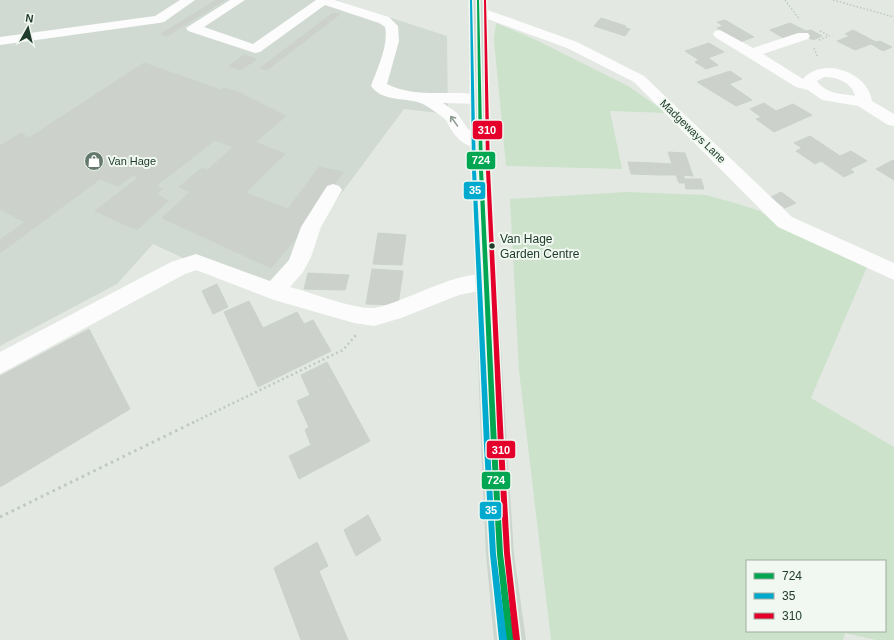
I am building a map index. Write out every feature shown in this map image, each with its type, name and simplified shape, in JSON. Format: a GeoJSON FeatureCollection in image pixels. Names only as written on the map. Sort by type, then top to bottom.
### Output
{"type":"FeatureCollection","features":[{"type":"Feature","properties":{"kind":"main road"},"geometry":{"type":"LineString","coordinates":[[478,5],[480,144],[497,508],[500,554],[510,640]]}},
{"type":"Feature","properties":{"kind":"street"},"geometry":{"type":"LineString","coordinates":[[0,41],[159,19],[189,0]]}},
{"type":"Feature","properties":{"kind":"street"},"geometry":{"type":"LineString","coordinates":[[239,0],[193,28],[255,49],[323,0],[384,20],[391,25],[393,30],[390,49],[379,86],[392,93],[410,97],[480,99]]}},
{"type":"Feature","properties":{"kind":"street","name":"Madgeways Lane"},"geometry":{"type":"LineString","coordinates":[[478,5],[572,45],[639,79],[785,222],[894,272]]}},
{"type":"Feature","properties":{"kind":"street"},"geometry":{"type":"LineString","coordinates":[[720,34],[802,84],[813,87]]}},
{"type":"Feature","properties":{"kind":"street"},"geometry":{"type":"LineString","coordinates":[[751,54],[776,44],[808,41]]}},
{"type":"Feature","properties":{"kind":"street"},"geometry":{"type":"LineString","coordinates":[[864,102],[865,95],[850,78],[832,73],[817,74],[812,76],[809,81],[818,92],[830,98],[864,102],[894,121]]}},
{"type":"Feature","properties":{"kind":"street"},"geometry":{"type":"LineString","coordinates":[[428,98],[451,116],[462,133],[480,144]]}},
{"type":"Feature","properties":{"kind":"street"},"geometry":{"type":"LineString","coordinates":[[274,291],[296,266],[301,257],[311,227],[333,190]]}},
{"type":"Feature","properties":{"kind":"street"},"geometry":{"type":"LineString","coordinates":[[0,364],[178,268],[196,262],[274,291],[354,314],[374,317],[393,312],[457,286],[487,282]]}},
{"type":"Feature","properties":{"kind":"path"},"geometry":{"type":"LineString","coordinates":[[832,0],[894,17]]}},
{"type":"Feature","properties":{"kind":"path"},"geometry":{"type":"LineString","coordinates":[[817,40],[830,36]]}},
{"type":"Feature","properties":{"kind":"path"},"geometry":{"type":"LineString","coordinates":[[808,41],[816,55],[832,73]]}},
{"type":"Feature","properties":{"kind":"path"},"geometry":{"type":"LineString","coordinates":[[0,517],[343,350],[374,317]]}},
{"type":"Feature","properties":{"kind":"shaded area"},"geometry":{"type":"Polygon","coordinates":[[[0,0],[336,0],[447,36],[448,114],[404,109],[265,296],[153,244],[117,284],[0,346],[0,0]]]}},
{"type":"Feature","properties":{"kind":"green space"},"geometry":{"type":"Polygon","coordinates":[[[496,23],[536,40],[628,86],[667,113],[610,111],[622,169],[506,166],[494,40],[496,23]]]}},
{"type":"Feature","properties":{"kind":"green space"},"geometry":{"type":"Polygon","coordinates":[[[627,192],[706,195],[760,211],[779,226],[867,267],[811,398],[894,447],[894,640],[876,640],[845,633],[843,640],[551,640],[519,371],[510,199],[627,192]]]}},
{"type":"Feature","properties":{"kind":"building"},"geometry":{"type":"Polygon","coordinates":[[[216,0],[225,0],[167,36],[161,34],[216,0]]]}},
{"type":"Feature","properties":{"kind":"building"},"geometry":{"type":"Polygon","coordinates":[[[333,13],[340,14],[267,70],[260,68],[333,13]]]}},
{"type":"Feature","properties":{"kind":"building"},"geometry":{"type":"Polygon","coordinates":[[[601,18],[626,26],[624,27],[630,29],[625,36],[594,26],[601,18]]]}},
{"type":"Feature","properties":{"kind":"building"},"geometry":{"type":"Polygon","coordinates":[[[725,20],[754,37],[740,42],[717,28],[723,26],[717,22],[725,20]]]}},
{"type":"Feature","properties":{"kind":"building"},"geometry":{"type":"Polygon","coordinates":[[[790,23],[806,31],[811,30],[822,36],[813,40],[801,33],[785,39],[770,30],[790,23]]]}},
{"type":"Feature","properties":{"kind":"building"},"geometry":{"type":"Polygon","coordinates":[[[853,30],[876,42],[880,41],[892,47],[883,51],[871,44],[855,50],[837,41],[850,36],[845,34],[853,30]]]}},
{"type":"Feature","properties":{"kind":"building"},"geometry":{"type":"Polygon","coordinates":[[[709,43],[724,52],[708,58],[718,65],[706,69],[695,62],[699,60],[685,51],[709,43]]]}},
{"type":"Feature","properties":{"kind":"building"},"geometry":{"type":"Polygon","coordinates":[[[244,55],[257,59],[241,70],[229,66],[244,55]]]}},
{"type":"Feature","properties":{"kind":"building","name":"Van Hage"},"geometry":{"type":"Polygon","coordinates":[[[144,63],[221,90],[223,88],[238,92],[286,116],[255,142],[285,154],[246,193],[288,209],[319,167],[343,172],[298,236],[271,268],[162,218],[190,192],[179,187],[202,168],[208,170],[233,147],[215,140],[156,186],[162,189],[156,194],[168,201],[137,230],[95,211],[138,178],[134,175],[118,186],[100,179],[0,253],[0,240],[25,222],[0,209],[0,146],[21,133],[29,138],[144,63]]]}},
{"type":"Feature","properties":{"kind":"building"},"geometry":{"type":"Polygon","coordinates":[[[730,71],[742,79],[729,84],[752,100],[736,106],[697,82],[730,71]]]}},
{"type":"Feature","properties":{"kind":"building"},"geometry":{"type":"Polygon","coordinates":[[[764,103],[776,111],[793,104],[812,115],[774,132],[756,119],[761,117],[750,109],[764,103]]]}},
{"type":"Feature","properties":{"kind":"building"},"geometry":{"type":"Polygon","coordinates":[[[810,136],[840,156],[851,151],[867,161],[850,169],[854,172],[844,177],[821,161],[815,164],[796,151],[802,148],[794,143],[810,136]]]}},
{"type":"Feature","properties":{"kind":"building"},"geometry":{"type":"Polygon","coordinates":[[[668,152],[685,153],[693,176],[683,175],[685,179],[701,179],[704,189],[686,189],[685,183],[679,183],[676,175],[658,175],[655,163],[672,164],[668,152]]]}},
{"type":"Feature","properties":{"kind":"building"},"geometry":{"type":"Polygon","coordinates":[[[893,160],[894,161],[894,180],[876,169],[893,160]]]}},
{"type":"Feature","properties":{"kind":"building"},"geometry":{"type":"Polygon","coordinates":[[[628,162],[655,163],[658,175],[631,174],[628,162]]]}},
{"type":"Feature","properties":{"kind":"building"},"geometry":{"type":"Polygon","coordinates":[[[781,192],[796,203],[785,208],[771,197],[781,192]]]}},
{"type":"Feature","properties":{"kind":"building"},"geometry":{"type":"Polygon","coordinates":[[[378,233],[406,235],[402,265],[373,264],[378,233]]]}},
{"type":"Feature","properties":{"kind":"building"},"geometry":{"type":"Polygon","coordinates":[[[372,269],[403,271],[398,305],[366,304],[372,269]]]}},
{"type":"Feature","properties":{"kind":"building"},"geometry":{"type":"Polygon","coordinates":[[[308,273],[349,275],[345,290],[304,289],[308,273]]]}},
{"type":"Feature","properties":{"kind":"building"},"geometry":{"type":"Polygon","coordinates":[[[217,284],[228,307],[213,314],[202,291],[217,284]]]}},
{"type":"Feature","properties":{"kind":"building"},"geometry":{"type":"Polygon","coordinates":[[[249,301],[263,328],[297,312],[304,324],[313,320],[331,351],[258,387],[224,312],[249,301]]]}},
{"type":"Feature","properties":{"kind":"building"},"geometry":{"type":"Polygon","coordinates":[[[89,329],[130,409],[0,487],[0,376],[89,329]]]}},
{"type":"Feature","properties":{"kind":"building"},"geometry":{"type":"Polygon","coordinates":[[[327,362],[370,441],[299,479],[289,456],[311,445],[305,430],[309,427],[297,401],[310,395],[301,375],[327,362]]]}},
{"type":"Feature","properties":{"kind":"building"},"geometry":{"type":"Polygon","coordinates":[[[368,515],[381,540],[356,556],[344,530],[368,515]]]}},
{"type":"Feature","properties":{"kind":"building"},"geometry":{"type":"Polygon","coordinates":[[[317,542],[328,566],[319,571],[348,640],[301,640],[274,568],[317,542]]]}},
{"type":"Feature","properties":{"kind":"transit line","name":"35"},"geometry":{"type":"LineString","coordinates":[[471,0],[474,170],[487,446],[493,554],[503,640]]}},
{"type":"Feature","properties":{"kind":"transit line","name":"724"},"geometry":{"type":"LineString","coordinates":[[478,0],[481,170],[494,446],[500,554],[510,640]]}},
{"type":"Feature","properties":{"kind":"transit line","name":"310"},"geometry":{"type":"LineString","coordinates":[[485,0],[488,170],[501,446],[507,553],[517,639]]}},
{"type":"Feature","properties":{"kind":"place","name":"Van Hage"},"geometry":{"type":"Point","coordinates":[94,161]}},
{"type":"Feature","properties":{"kind":"place","name":"Van Hage Garden Centre"},"geometry":{"type":"Point","coordinates":[492,246]}}]}
